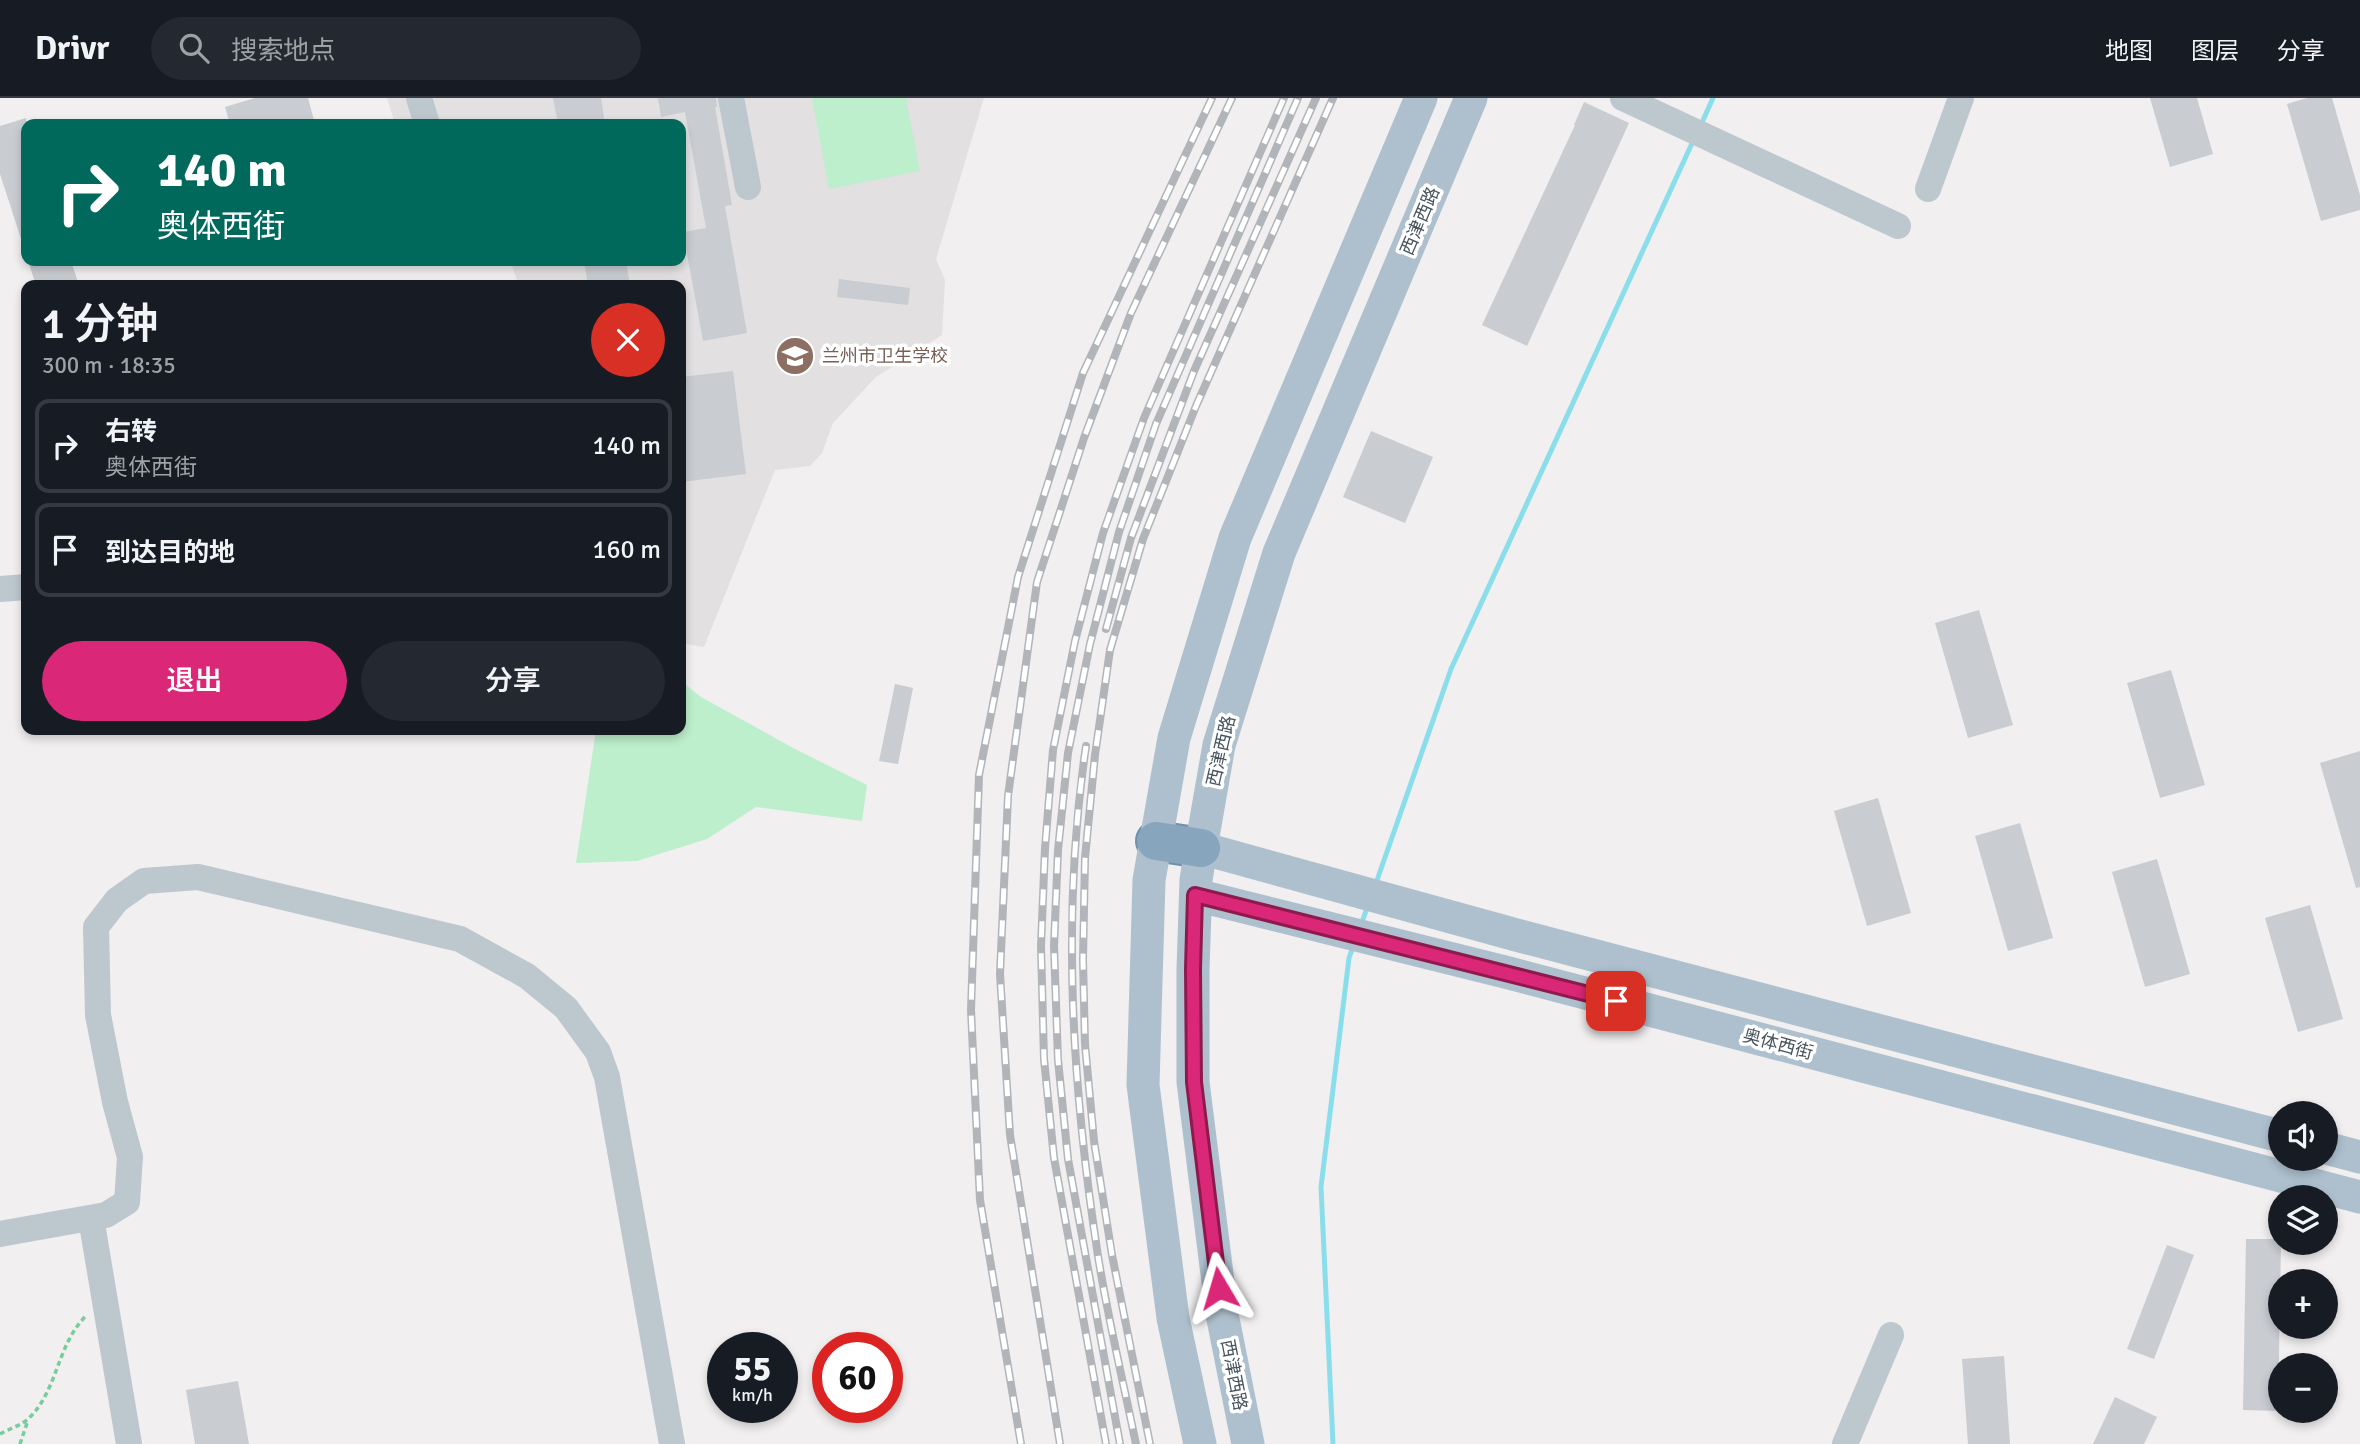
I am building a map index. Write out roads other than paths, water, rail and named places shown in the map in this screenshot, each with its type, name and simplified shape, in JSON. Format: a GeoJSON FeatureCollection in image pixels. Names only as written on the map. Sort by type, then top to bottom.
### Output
{"type":"FeatureCollection","features":[{"type":"Feature","properties":{"kind":"highway"},"geometry":{"type":"LineString","coordinates":[[1156,841],[1201,848]]}},
{"type":"Feature","properties":{"kind":"main road"},"geometry":{"type":"LineString","coordinates":[[1200,1444],[1173,1318],[1143,1085],[1149,880],[1174,738],[1235,538],[1421,98]]}},
{"type":"Feature","properties":{"kind":"main road","name":"西津西路"},"geometry":{"type":"LineString","coordinates":[[1248,1444],[1222,1314],[1194,1082],[1195,895],[1201,848],[1219,745],[1279,553],[1471,98]]}},
{"type":"Feature","properties":{"kind":"main road"},"geometry":{"type":"LineString","coordinates":[[1201,848],[1520,936],[2268,1133]]}},
{"type":"Feature","properties":{"kind":"main road","name":"奥体西街"},"geometry":{"type":"LineString","coordinates":[[1195,895],[1509,973],[2360,1196]]}},
{"type":"Feature","properties":{"kind":"main road"},"geometry":{"type":"LineString","coordinates":[[2338,1151],[2360,1157]]}},
{"type":"Feature","properties":{"kind":"street"},"geometry":{"type":"LineString","coordinates":[[419,98],[425,119]]}},
{"type":"Feature","properties":{"kind":"street"},"geometry":{"type":"LineString","coordinates":[[731,98],[748,187]]}},
{"type":"Feature","properties":{"kind":"street"},"geometry":{"type":"LineString","coordinates":[[1623,98],[1898,226]]}},
{"type":"Feature","properties":{"kind":"street"},"geometry":{"type":"LineString","coordinates":[[1928,188],[1961,98]]}},
{"type":"Feature","properties":{"kind":"street"},"geometry":{"type":"LineString","coordinates":[[0,589],[21,587]]}},
{"type":"Feature","properties":{"kind":"street"},"geometry":{"type":"LineString","coordinates":[[0,1234],[106,1215],[127,1202],[130,1157],[98,1015],[96,927],[117,900],[144,881],[198,877],[460,939],[527,976],[566,1008],[598,1052],[607,1077],[672,1444]]}},
{"type":"Feature","properties":{"kind":"street"},"geometry":{"type":"LineString","coordinates":[[91,1218],[129,1444]]}},
{"type":"Feature","properties":{"kind":"street"},"geometry":{"type":"LineString","coordinates":[[1845,1444],[1891,1335]]}},
{"type":"Feature","properties":{"kind":"waterway"},"geometry":{"type":"LineString","coordinates":[[1700,127],[1713,98]]}},
{"type":"Feature","properties":{"kind":"waterway"},"geometry":{"type":"LineString","coordinates":[[1375,886],[1451,669],[1694,139]]}},
{"type":"Feature","properties":{"kind":"waterway"},"geometry":{"type":"LineString","coordinates":[[1361,925],[1368,905]]}},
{"type":"Feature","properties":{"kind":"waterway"},"geometry":{"type":"LineString","coordinates":[[1333,1444],[1321,1187],[1349,958],[1354,944]]}},
{"type":"Feature","properties":{"kind":"railway"},"geometry":{"type":"LineString","coordinates":[[1021,1444],[980,1200],[971,1010],[979,775],[1018,577],[1083,373],[1212,98]]}},
{"type":"Feature","properties":{"kind":"railway"},"geometry":{"type":"LineString","coordinates":[[1060,1444],[1010,1135],[1000,974],[1008,796],[1037,582],[1084,438],[1131,313],[1232,98]]}},
{"type":"Feature","properties":{"kind":"railway"},"geometry":{"type":"LineString","coordinates":[[1106,1444],[1054,1158],[1044,1059],[1041,946],[1053,750],[1075,641],[1103,533],[1144,418],[1284,98]]}},
{"type":"Feature","properties":{"kind":"railway"},"geometry":{"type":"LineString","coordinates":[[1120,1444],[1068,1159],[1058,1060],[1054,946],[1058,850],[1068,753],[1090,644],[1119,532],[1156,424],[1298,98]]}},
{"type":"Feature","properties":{"kind":"railway"},"geometry":{"type":"LineString","coordinates":[[1106,629],[1131,538],[1194,371],[1316,98]]}},
{"type":"Feature","properties":{"kind":"railway"},"geometry":{"type":"LineString","coordinates":[[1150,1444],[1112,1255],[1094,1141],[1085,1044],[1085,858],[1095,755],[1110,650],[1143,539],[1196,406],[1333,98]]}},
{"type":"Feature","properties":{"kind":"railway"},"geometry":{"type":"LineString","coordinates":[[1086,746],[1074,874],[1072,938],[1076,1065],[1098,1256],[1136,1444]]}},
{"type":"Feature","properties":{"kind":"place","name":"兰州市卫生学校"},"geometry":{"type":"Point","coordinates":[795,356]}}]}
